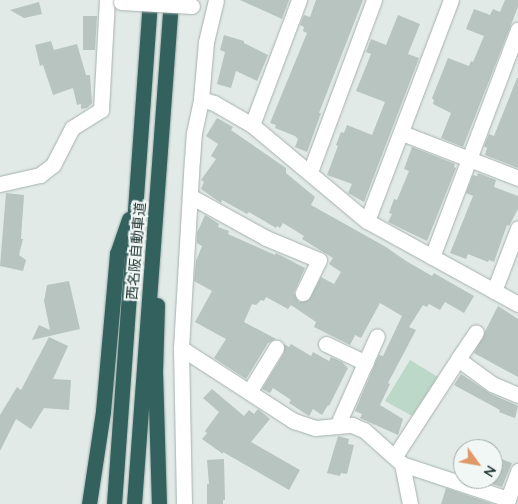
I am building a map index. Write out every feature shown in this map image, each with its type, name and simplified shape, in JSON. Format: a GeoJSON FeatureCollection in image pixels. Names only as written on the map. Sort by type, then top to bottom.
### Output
{"type":"FeatureCollection","features":[{"type":"Feature","properties":{"kind":"highway","name":"西名阪自動車道"},"geometry":{"type":"LineString","coordinates":[[114,504],[150,0]]}},
{"type":"Feature","properties":{"kind":"highway","name":"西名阪自動車道"},"geometry":{"type":"LineString","coordinates":[[134,504],[141,377],[171,0]]}},
{"type":"Feature","properties":{"kind":"highway"},"geometry":{"type":"LineString","coordinates":[[89,504],[104,411],[117,254],[136,201]]}},
{"type":"Feature","properties":{"kind":"highway"},"geometry":{"type":"LineString","coordinates":[[156,201],[159,222],[155,371],[159,504]]}},
{"type":"Feature","properties":{"kind":"street"},"geometry":{"type":"LineString","coordinates":[[252,125],[299,0]]}},
{"type":"Feature","properties":{"kind":"street"},"geometry":{"type":"LineString","coordinates":[[310,172],[374,0]]}},
{"type":"Feature","properties":{"kind":"street"},"geometry":{"type":"LineString","coordinates":[[367,221],[451,0]]}},
{"type":"Feature","properties":{"kind":"street"},"geometry":{"type":"LineString","coordinates":[[0,184],[40,175],[53,165],[72,128],[102,110],[112,2],[192,6],[215,5],[206,42],[201,99],[194,133],[190,196],[181,348],[184,504]]}},
{"type":"Feature","properties":{"kind":"street"},"geometry":{"type":"LineString","coordinates":[[432,257],[518,30]]}},
{"type":"Feature","properties":{"kind":"street"},"geometry":{"type":"LineString","coordinates":[[201,99],[214,103],[252,125],[367,221],[518,304]]}},
{"type":"Feature","properties":{"kind":"street"},"geometry":{"type":"LineString","coordinates":[[402,133],[518,178]]}},
{"type":"Feature","properties":{"kind":"street"},"geometry":{"type":"LineString","coordinates":[[190,196],[266,238],[319,260],[303,293]]}},
{"type":"Feature","properties":{"kind":"street"},"geometry":{"type":"LineString","coordinates":[[494,291],[518,228]]}},
{"type":"Feature","properties":{"kind":"street"},"geometry":{"type":"LineString","coordinates":[[410,504],[399,460],[458,359],[476,332]]}},
{"type":"Feature","properties":{"kind":"street"},"geometry":{"type":"LineString","coordinates":[[337,426],[377,336]]}},
{"type":"Feature","properties":{"kind":"street"},"geometry":{"type":"LineString","coordinates":[[326,344],[366,363]]}},
{"type":"Feature","properties":{"kind":"street"},"geometry":{"type":"LineString","coordinates":[[181,348],[294,421],[316,428],[352,425],[364,430],[386,451],[399,460],[508,499],[518,471]]}},
{"type":"Feature","properties":{"kind":"street"},"geometry":{"type":"LineString","coordinates":[[249,392],[276,348]]}},
{"type":"Feature","properties":{"kind":"street"},"geometry":{"type":"LineString","coordinates":[[458,359],[492,384],[518,395]]}},
{"type":"Feature","properties":{"kind":"green space"},"geometry":{"type":"Polygon","coordinates":[[[410,360],[438,377],[412,416],[385,401],[410,360]]]}},
{"type":"Feature","properties":{"kind":"building"},"geometry":{"type":"Polygon","coordinates":[[[240,0],[289,0],[282,19],[240,0]]]}},
{"type":"Feature","properties":{"kind":"building"},"geometry":{"type":"Polygon","coordinates":[[[316,0],[363,0],[319,113],[321,113],[307,152],[295,147],[298,139],[295,136],[275,128],[276,125],[270,123],[307,33],[303,31],[304,27],[300,25],[304,15],[310,17],[316,0]]]}},
{"type":"Feature","properties":{"kind":"building"},"geometry":{"type":"Polygon","coordinates":[[[505,0],[518,0],[518,7],[463,147],[441,138],[451,113],[433,104],[434,100],[432,98],[448,58],[469,66],[471,61],[473,62],[484,36],[466,29],[474,9],[490,15],[493,9],[500,12],[505,0]]]}},
{"type":"Feature","properties":{"kind":"building"},"geometry":{"type":"Polygon","coordinates":[[[39,2],[42,14],[24,18],[10,10],[39,2]]]}},
{"type":"Feature","properties":{"kind":"building"},"geometry":{"type":"Polygon","coordinates":[[[398,15],[420,24],[408,54],[419,58],[364,202],[348,193],[352,184],[327,175],[341,132],[344,133],[347,125],[372,135],[385,102],[356,91],[371,54],[366,52],[371,39],[386,45],[398,15]]]}},
{"type":"Feature","properties":{"kind":"building"},"geometry":{"type":"Polygon","coordinates":[[[83,16],[97,16],[95,50],[83,50],[83,16]]]}},
{"type":"Feature","properties":{"kind":"building"},"geometry":{"type":"Polygon","coordinates":[[[224,35],[244,41],[244,43],[268,55],[257,81],[236,71],[231,88],[217,84],[225,52],[220,50],[224,35]]]}},
{"type":"Feature","properties":{"kind":"building"},"geometry":{"type":"Polygon","coordinates":[[[51,41],[54,50],[77,44],[86,75],[90,75],[92,103],[87,108],[81,109],[81,104],[77,105],[73,88],[53,95],[43,65],[40,66],[35,45],[51,41]]]}},
{"type":"Feature","properties":{"kind":"building"},"geometry":{"type":"Polygon","coordinates":[[[517,78],[518,168],[485,155],[487,148],[484,146],[489,134],[494,136],[517,78]]]}},
{"type":"Feature","properties":{"kind":"building"},"geometry":{"type":"Polygon","coordinates":[[[217,118],[233,127],[231,130],[286,168],[286,173],[315,197],[311,205],[386,247],[432,276],[434,273],[474,296],[464,313],[445,302],[440,310],[429,304],[427,307],[423,305],[409,327],[416,330],[388,383],[390,384],[380,405],[403,419],[398,435],[360,418],[362,414],[355,411],[377,359],[379,355],[383,356],[402,316],[380,303],[361,338],[355,335],[350,345],[314,327],[316,322],[291,305],[288,309],[266,297],[264,301],[261,300],[256,305],[252,304],[244,322],[276,339],[268,343],[246,379],[214,358],[226,339],[195,322],[212,291],[194,281],[196,261],[202,246],[197,243],[197,233],[205,215],[219,224],[218,227],[229,231],[228,234],[275,255],[276,253],[305,268],[294,293],[299,302],[309,300],[321,277],[334,284],[341,272],[329,264],[333,258],[302,239],[304,236],[283,223],[280,228],[277,226],[276,228],[249,212],[247,214],[222,200],[221,203],[201,189],[204,182],[201,180],[216,159],[211,156],[218,144],[206,136],[217,118]]]}},
{"type":"Feature","properties":{"kind":"building"},"geometry":{"type":"Polygon","coordinates":[[[412,147],[455,164],[454,167],[456,168],[427,241],[388,222],[392,214],[389,213],[394,199],[397,200],[409,171],[404,169],[412,147]]]}},
{"type":"Feature","properties":{"kind":"building"},"geometry":{"type":"Polygon","coordinates":[[[478,173],[496,180],[494,187],[518,196],[518,209],[509,226],[507,225],[494,262],[489,260],[488,262],[468,254],[466,259],[450,253],[473,196],[466,193],[473,175],[477,176],[478,173]]]}},
{"type":"Feature","properties":{"kind":"building"},"geometry":{"type":"Polygon","coordinates":[[[6,193],[24,195],[21,239],[23,239],[19,255],[26,260],[23,271],[0,266],[6,193]]]}},
{"type":"Feature","properties":{"kind":"building"},"geometry":{"type":"Polygon","coordinates":[[[69,281],[80,329],[32,340],[39,325],[50,330],[44,301],[47,285],[69,281]]]}},
{"type":"Feature","properties":{"kind":"building"},"geometry":{"type":"Polygon","coordinates":[[[498,306],[518,319],[518,377],[474,353],[498,306]]]}},
{"type":"Feature","properties":{"kind":"building"},"geometry":{"type":"Polygon","coordinates":[[[49,337],[68,346],[53,379],[71,380],[69,410],[44,408],[31,429],[16,419],[0,451],[0,415],[17,387],[21,390],[49,337]]]}},
{"type":"Feature","properties":{"kind":"building"},"geometry":{"type":"Polygon","coordinates":[[[284,344],[289,347],[291,344],[311,356],[313,352],[329,361],[331,357],[342,362],[348,368],[329,406],[322,415],[313,409],[309,416],[289,403],[291,400],[273,388],[270,393],[262,389],[284,353],[284,344]]]}},
{"type":"Feature","properties":{"kind":"building"},"geometry":{"type":"Polygon","coordinates":[[[461,374],[491,394],[518,406],[515,418],[499,412],[500,410],[454,385],[461,374]]]}},
{"type":"Feature","properties":{"kind":"building"},"geometry":{"type":"Polygon","coordinates":[[[212,389],[244,416],[249,410],[254,414],[258,409],[270,419],[251,442],[300,470],[289,490],[223,452],[223,454],[202,439],[207,433],[205,431],[219,412],[203,398],[212,389]]]}},
{"type":"Feature","properties":{"kind":"building"},"geometry":{"type":"Polygon","coordinates":[[[338,436],[349,439],[348,444],[354,445],[347,474],[341,473],[340,476],[327,473],[338,436]]]}},
{"type":"Feature","properties":{"kind":"building"},"geometry":{"type":"Polygon","coordinates":[[[224,459],[225,500],[223,500],[223,504],[207,504],[207,484],[209,484],[207,460],[224,459]]]}},
{"type":"Feature","properties":{"kind":"building"},"geometry":{"type":"Polygon","coordinates":[[[503,460],[512,463],[503,485],[503,460]]]}},
{"type":"Feature","properties":{"kind":"building"},"geometry":{"type":"Polygon","coordinates":[[[446,488],[493,504],[441,504],[446,488]]]}}]}
